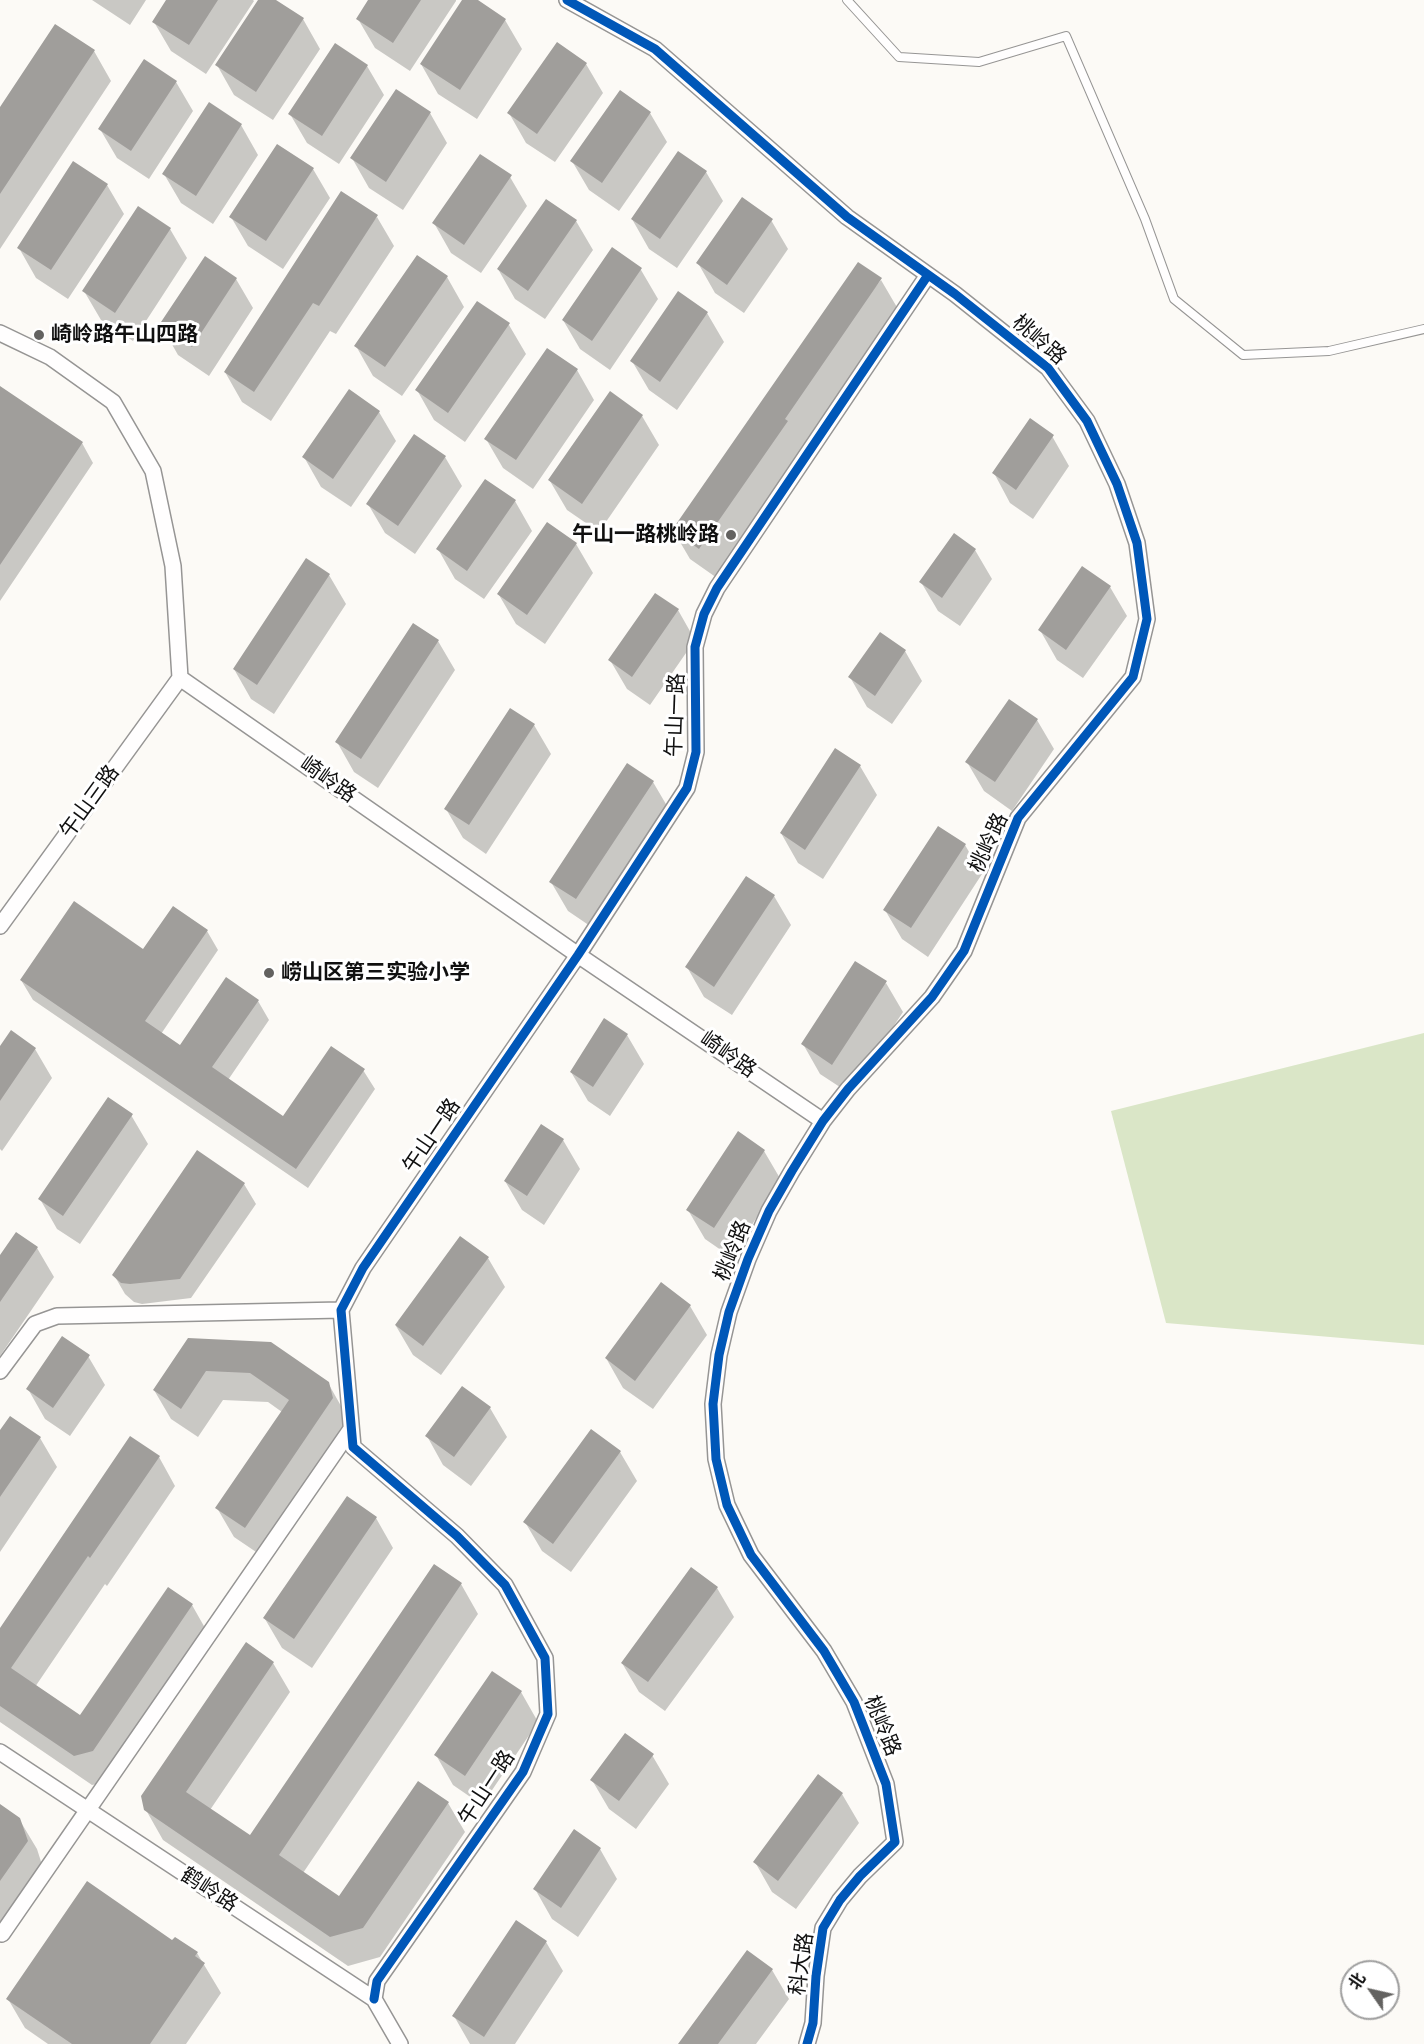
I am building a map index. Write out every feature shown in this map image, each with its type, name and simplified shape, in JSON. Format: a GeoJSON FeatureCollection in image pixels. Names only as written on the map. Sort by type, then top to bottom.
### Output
{"type":"FeatureCollection","features":[{"type":"Feature","properties":{"kind":"street","name":"桃岭路"},"geometry":{"type":"LineString","coordinates":[[567,0],[655,50],[848,217],[928,275],[1048,368],[1087,421],[1117,484],[1137,543],[1147,619],[1133,677],[1018,818],[964,951],[932,997],[848,1089],[824,1121],[769,1211],[748,1259],[729,1312],[719,1355],[713,1404],[716,1459],[727,1505],[751,1555],[824,1651],[854,1702],[886,1785],[895,1842]]}},
{"type":"Feature","properties":{"kind":"street","name":"午山一路"},"geometry":{"type":"LineString","coordinates":[[374,1999],[377,1981],[523,1772],[548,1714],[545,1658],[505,1585],[457,1536],[353,1447],[341,1310],[363,1268],[578,954],[687,788],[696,752],[695,647],[704,614],[717,588],[928,275]]}},
{"type":"Feature","properties":{"kind":"street"},"geometry":{"type":"LineString","coordinates":[[0,333],[50,357],[113,402],[153,471],[173,566],[180,678]]}},
{"type":"Feature","properties":{"kind":"street","name":"崎岭路"},"geometry":{"type":"LineString","coordinates":[[180,678],[578,954],[824,1121]]}},
{"type":"Feature","properties":{"kind":"street","name":"午山三路"},"geometry":{"type":"LineString","coordinates":[[0,926],[180,678]]}},
{"type":"Feature","properties":{"kind":"street"},"geometry":{"type":"LineString","coordinates":[[0,1371],[34,1324],[57,1316],[341,1310]]}},
{"type":"Feature","properties":{"kind":"street"},"geometry":{"type":"LineString","coordinates":[[2,1934],[351,1429]]}},
{"type":"Feature","properties":{"kind":"street","name":"鹤岭路"},"geometry":{"type":"LineString","coordinates":[[0,1752],[374,1999],[400,2044]]}},
{"type":"Feature","properties":{"kind":"street","name":"科大路"},"geometry":{"type":"LineString","coordinates":[[807,2044],[813,2023],[816,1976],[823,1928],[840,1899],[895,1842]]}},
{"type":"Feature","properties":{"kind":"lane"},"geometry":{"type":"LineString","coordinates":[[848,0],[899,57],[979,63],[1066,36],[1145,219],[1174,299],[1243,356],[1329,351],[1424,329]]}},
{"type":"Feature","properties":{"kind":"green space"},"geometry":{"type":"Polygon","coordinates":[[[1424,1033],[1424,1345],[1166,1323],[1111,1111],[1424,1033]]]}},
{"type":"Feature","properties":{"kind":"building"},"geometry":{"type":"Polygon","coordinates":[[[166,0],[218,0],[189,45],[152,22],[166,0]]]}},
{"type":"Feature","properties":{"kind":"building"},"geometry":{"type":"Polygon","coordinates":[[[258,0],[276,0],[304,18],[256,92],[215,65],[258,0]]]}},
{"type":"Feature","properties":{"kind":"building"},"geometry":{"type":"Polygon","coordinates":[[[368,0],[421,0],[393,43],[356,19],[368,0]]]}},
{"type":"Feature","properties":{"kind":"building"},"geometry":{"type":"Polygon","coordinates":[[[462,0],[478,0],[506,19],[460,90],[420,64],[462,0]]]}},
{"type":"Feature","properties":{"kind":"building"},"geometry":{"type":"Polygon","coordinates":[[[55,24],[95,50],[0,194],[0,107],[55,24]]]}},
{"type":"Feature","properties":{"kind":"building"},"geometry":{"type":"Polygon","coordinates":[[[557,42],[587,63],[537,134],[507,113],[557,42]]]}},
{"type":"Feature","properties":{"kind":"building"},"geometry":{"type":"Polygon","coordinates":[[[335,43],[368,65],[322,136],[288,114],[335,43]]]}},
{"type":"Feature","properties":{"kind":"building"},"geometry":{"type":"Polygon","coordinates":[[[144,59],[177,81],[131,151],[98,129],[144,59]]]}},
{"type":"Feature","properties":{"kind":"building"},"geometry":{"type":"Polygon","coordinates":[[[396,89],[431,112],[386,182],[350,158],[396,89]]]}},
{"type":"Feature","properties":{"kind":"building"},"geometry":{"type":"Polygon","coordinates":[[[620,90],[651,112],[602,183],[570,161],[620,90]]]}},
{"type":"Feature","properties":{"kind":"building"},"geometry":{"type":"Polygon","coordinates":[[[209,102],[242,124],[196,196],[162,174],[209,102]]]}},
{"type":"Feature","properties":{"kind":"building"},"geometry":{"type":"Polygon","coordinates":[[[277,144],[314,168],[266,241],[229,217],[277,144]]]}},
{"type":"Feature","properties":{"kind":"building"},"geometry":{"type":"Polygon","coordinates":[[[678,151],[707,171],[660,239],[631,219],[678,151]]]}},
{"type":"Feature","properties":{"kind":"building"},"geometry":{"type":"Polygon","coordinates":[[[480,154],[512,175],[464,245],[432,223],[480,154]]]}},
{"type":"Feature","properties":{"kind":"building"},"geometry":{"type":"Polygon","coordinates":[[[73,161],[108,184],[51,270],[17,248],[73,161]]]}},
{"type":"Feature","properties":{"kind":"building"},"geometry":{"type":"Polygon","coordinates":[[[341,191],[378,215],[319,306],[313,303],[254,392],[224,372],[341,191]]]}},
{"type":"Feature","properties":{"kind":"building"},"geometry":{"type":"Polygon","coordinates":[[[742,197],[773,219],[727,285],[696,263],[742,197]]]}},
{"type":"Feature","properties":{"kind":"building"},"geometry":{"type":"Polygon","coordinates":[[[546,199],[577,220],[528,291],[497,269],[546,199]]]}},
{"type":"Feature","properties":{"kind":"building"},"geometry":{"type":"Polygon","coordinates":[[[138,206],[171,228],[115,313],[82,291],[138,206]]]}},
{"type":"Feature","properties":{"kind":"building"},"geometry":{"type":"Polygon","coordinates":[[[612,247],[642,268],[592,341],[562,320],[612,247]]]}},
{"type":"Feature","properties":{"kind":"building"},"geometry":{"type":"Polygon","coordinates":[[[417,255],[448,276],[385,367],[354,346],[417,255]]]}},
{"type":"Feature","properties":{"kind":"building"},"geometry":{"type":"Polygon","coordinates":[[[205,256],[237,278],[192,347],[159,325],[205,256]]]}},
{"type":"Feature","properties":{"kind":"building"},"geometry":{"type":"Polygon","coordinates":[[[858,262],[882,278],[785,419],[788,421],[699,549],[672,530],[858,262]]]}},
{"type":"Feature","properties":{"kind":"building"},"geometry":{"type":"Polygon","coordinates":[[[678,291],[708,312],[660,382],[630,361],[678,291]]]}},
{"type":"Feature","properties":{"kind":"building"},"geometry":{"type":"Polygon","coordinates":[[[477,301],[510,323],[448,413],[415,390],[477,301]]]}},
{"type":"Feature","properties":{"kind":"building"},"geometry":{"type":"Polygon","coordinates":[[[547,348],[578,369],[516,460],[484,439],[547,348]]]}},
{"type":"Feature","properties":{"kind":"building"},"geometry":{"type":"Polygon","coordinates":[[[0,386],[83,442],[0,565],[0,386]]]}},
{"type":"Feature","properties":{"kind":"building"},"geometry":{"type":"Polygon","coordinates":[[[349,389],[380,411],[333,479],[302,457],[349,389]]]}},
{"type":"Feature","properties":{"kind":"building"},"geometry":{"type":"Polygon","coordinates":[[[610,391],[643,415],[582,504],[548,480],[610,391]]]}},
{"type":"Feature","properties":{"kind":"building"},"geometry":{"type":"Polygon","coordinates":[[[1030,418],[1054,435],[1016,490],[992,473],[1030,418]]]}},
{"type":"Feature","properties":{"kind":"building"},"geometry":{"type":"Polygon","coordinates":[[[414,434],[446,456],[398,526],[366,504],[414,434]]]}},
{"type":"Feature","properties":{"kind":"building"},"geometry":{"type":"Polygon","coordinates":[[[485,479],[516,500],[467,571],[436,549],[485,479]]]}},
{"type":"Feature","properties":{"kind":"building"},"geometry":{"type":"Polygon","coordinates":[[[547,522],[577,543],[527,615],[497,594],[547,522]]]}},
{"type":"Feature","properties":{"kind":"building"},"geometry":{"type":"Polygon","coordinates":[[[954,533],[976,549],[942,598],[919,582],[954,533]]]}},
{"type":"Feature","properties":{"kind":"building"},"geometry":{"type":"Polygon","coordinates":[[[306,558],[330,574],[257,685],[233,669],[306,558]]]}},
{"type":"Feature","properties":{"kind":"building"},"geometry":{"type":"Polygon","coordinates":[[[1082,566],[1111,586],[1066,650],[1038,630],[1082,566]]]}},
{"type":"Feature","properties":{"kind":"building"},"geometry":{"type":"Polygon","coordinates":[[[655,593],[679,609],[632,677],[608,660],[655,593]]]}},
{"type":"Feature","properties":{"kind":"building"},"geometry":{"type":"Polygon","coordinates":[[[413,623],[439,640],[361,759],[335,742],[413,623]]]}},
{"type":"Feature","properties":{"kind":"building"},"geometry":{"type":"Polygon","coordinates":[[[880,632],[906,650],[875,696],[848,677],[880,632]]]}},
{"type":"Feature","properties":{"kind":"building"},"geometry":{"type":"Polygon","coordinates":[[[1009,699],[1038,719],[995,782],[965,762],[1009,699]]]}},
{"type":"Feature","properties":{"kind":"building"},"geometry":{"type":"Polygon","coordinates":[[[510,708],[535,724],[469,825],[444,809],[510,708]]]}},
{"type":"Feature","properties":{"kind":"building"},"geometry":{"type":"Polygon","coordinates":[[[835,748],[861,765],[805,850],[780,833],[835,748]]]}},
{"type":"Feature","properties":{"kind":"building"},"geometry":{"type":"Polygon","coordinates":[[[627,763],[654,781],[576,899],[549,882],[627,763]]]}},
{"type":"Feature","properties":{"kind":"building"},"geometry":{"type":"Polygon","coordinates":[[[938,826],[966,844],[911,928],[883,910],[938,826]]]}},
{"type":"Feature","properties":{"kind":"building"},"geometry":{"type":"Polygon","coordinates":[[[746,876],[775,895],[714,987],[685,967],[746,876]]]}},
{"type":"Feature","properties":{"kind":"building"},"geometry":{"type":"Polygon","coordinates":[[[74,901],[143,949],[173,906],[208,930],[145,1021],[180,1045],[226,977],[259,1000],[212,1067],[283,1116],[331,1046],[365,1069],[296,1169],[20,980],[74,901]]]}},
{"type":"Feature","properties":{"kind":"building"},"geometry":{"type":"Polygon","coordinates":[[[855,961],[887,981],[832,1065],[801,1044],[855,961]]]}},
{"type":"Feature","properties":{"kind":"building"},"geometry":{"type":"Polygon","coordinates":[[[604,1018],[628,1034],[593,1087],[570,1072],[604,1018]]]}},
{"type":"Feature","properties":{"kind":"building"},"geometry":{"type":"Polygon","coordinates":[[[11,1030],[36,1048],[0,1101],[0,1046],[11,1030]]]}},
{"type":"Feature","properties":{"kind":"building"},"geometry":{"type":"Polygon","coordinates":[[[108,1097],[133,1114],[63,1216],[38,1199],[108,1097]]]}},
{"type":"Feature","properties":{"kind":"building"},"geometry":{"type":"Polygon","coordinates":[[[541,1124],[564,1139],[527,1196],[504,1181],[541,1124]]]}},
{"type":"Feature","properties":{"kind":"building"},"geometry":{"type":"Polygon","coordinates":[[[738,1131],[765,1150],[714,1228],[686,1210],[738,1131]]]}},
{"type":"Feature","properties":{"kind":"building"},"geometry":{"type":"Polygon","coordinates":[[[197,1150],[245,1183],[180,1279],[121,1283],[112,1275],[197,1150]]]}},
{"type":"Feature","properties":{"kind":"building"},"geometry":{"type":"Polygon","coordinates":[[[16,1232],[38,1247],[0,1302],[0,1255],[16,1232]]]}},
{"type":"Feature","properties":{"kind":"building"},"geometry":{"type":"Polygon","coordinates":[[[460,1236],[489,1257],[423,1346],[395,1325],[460,1236]]]}},
{"type":"Feature","properties":{"kind":"building"},"geometry":{"type":"Polygon","coordinates":[[[661,1282],[691,1305],[635,1381],[605,1358],[661,1282]]]}},
{"type":"Feature","properties":{"kind":"building"},"geometry":{"type":"Polygon","coordinates":[[[62,1336],[90,1355],[53,1408],[26,1389],[62,1336]]]}},
{"type":"Feature","properties":{"kind":"building"},"geometry":{"type":"Polygon","coordinates":[[[188,1338],[271,1342],[329,1382],[333,1398],[245,1528],[215,1508],[289,1400],[250,1373],[206,1371],[181,1409],[153,1390],[188,1338]]]}},
{"type":"Feature","properties":{"kind":"building"},"geometry":{"type":"Polygon","coordinates":[[[462,1386],[491,1407],[454,1457],[425,1436],[462,1386]]]}},
{"type":"Feature","properties":{"kind":"building"},"geometry":{"type":"Polygon","coordinates":[[[10,1416],[41,1437],[0,1497],[0,1430],[10,1416]]]}},
{"type":"Feature","properties":{"kind":"building"},"geometry":{"type":"Polygon","coordinates":[[[591,1429],[621,1451],[553,1544],[523,1522],[591,1429]]]}},
{"type":"Feature","properties":{"kind":"building"},"geometry":{"type":"Polygon","coordinates":[[[130,1436],[160,1456],[11,1668],[80,1715],[168,1587],[193,1604],[93,1751],[74,1756],[0,1706],[0,1628],[130,1436]]]}},
{"type":"Feature","properties":{"kind":"building"},"geometry":{"type":"Polygon","coordinates":[[[347,1496],[377,1517],[294,1639],[263,1618],[347,1496]]]}},
{"type":"Feature","properties":{"kind":"building"},"geometry":{"type":"Polygon","coordinates":[[[434,1564],[462,1583],[279,1855],[339,1896],[418,1781],[449,1802],[363,1928],[330,1937],[144,1810],[141,1796],[246,1642],[274,1662],[186,1792],[250,1835],[434,1564]]]}},
{"type":"Feature","properties":{"kind":"building"},"geometry":{"type":"Polygon","coordinates":[[[691,1567],[718,1587],[648,1682],[621,1663],[691,1567]]]}},
{"type":"Feature","properties":{"kind":"building"},"geometry":{"type":"Polygon","coordinates":[[[492,1671],[522,1691],[465,1776],[434,1755],[492,1671]]]}},
{"type":"Feature","properties":{"kind":"building"},"geometry":{"type":"Polygon","coordinates":[[[625,1733],[654,1754],[619,1801],[590,1780],[625,1733]]]}},
{"type":"Feature","properties":{"kind":"building"},"geometry":{"type":"Polygon","coordinates":[[[818,1774],[843,1793],[778,1881],[753,1862],[818,1774]]]}},
{"type":"Feature","properties":{"kind":"building"},"geometry":{"type":"Polygon","coordinates":[[[0,1804],[20,1818],[28,1841],[0,1881],[0,1804]]]}},
{"type":"Feature","properties":{"kind":"building"},"geometry":{"type":"Polygon","coordinates":[[[574,1829],[601,1848],[561,1908],[533,1889],[574,1829]]]}},
{"type":"Feature","properties":{"kind":"building"},"geometry":{"type":"Polygon","coordinates":[[[87,1881],[172,1940],[175,1937],[198,1952],[195,1956],[205,1963],[150,2044],[72,2044],[6,1999],[87,1881]]]}},
{"type":"Feature","properties":{"kind":"building"},"geometry":{"type":"Polygon","coordinates":[[[516,1920],[547,1941],[484,2037],[452,2016],[516,1920]]]}},
{"type":"Feature","properties":{"kind":"building"},"geometry":{"type":"Polygon","coordinates":[[[747,1950],[773,1969],[718,2044],[678,2044],[747,1950]]]}},
{"type":"Feature","properties":{"kind":"cycle path"},"geometry":{"type":"LineString","coordinates":[[567,0],[655,49],[847,217],[955,294],[1048,368],[1087,421],[1117,484],[1137,543],[1147,619],[1133,677],[1018,818],[964,951],[932,997],[848,1089],[823,1121],[792,1171],[769,1211],[748,1259],[729,1312],[719,1355],[713,1404],[716,1459],[727,1505],[751,1555],[824,1651],[854,1702],[886,1784],[895,1842],[860,1876],[840,1900],[823,1928],[816,1976],[813,2023],[807,2044]]}},
{"type":"Feature","properties":{"kind":"cycle path"},"geometry":{"type":"LineString","coordinates":[[374,1999],[377,1981],[523,1772],[548,1714],[545,1658],[505,1585],[457,1536],[353,1447],[341,1310],[363,1268],[578,955],[687,788],[696,752],[695,647],[704,614],[717,588],[928,275]]}},
{"type":"Feature","properties":{"kind":"place","name":"崎岭路午山四路"},"geometry":{"type":"Point","coordinates":[39,335]}},
{"type":"Feature","properties":{"kind":"place","name":"午山一路桃岭路"},"geometry":{"type":"Point","coordinates":[731,535]}},
{"type":"Feature","properties":{"kind":"place","name":"崂山区第三实验小学"},"geometry":{"type":"Point","coordinates":[269,973]}}]}
